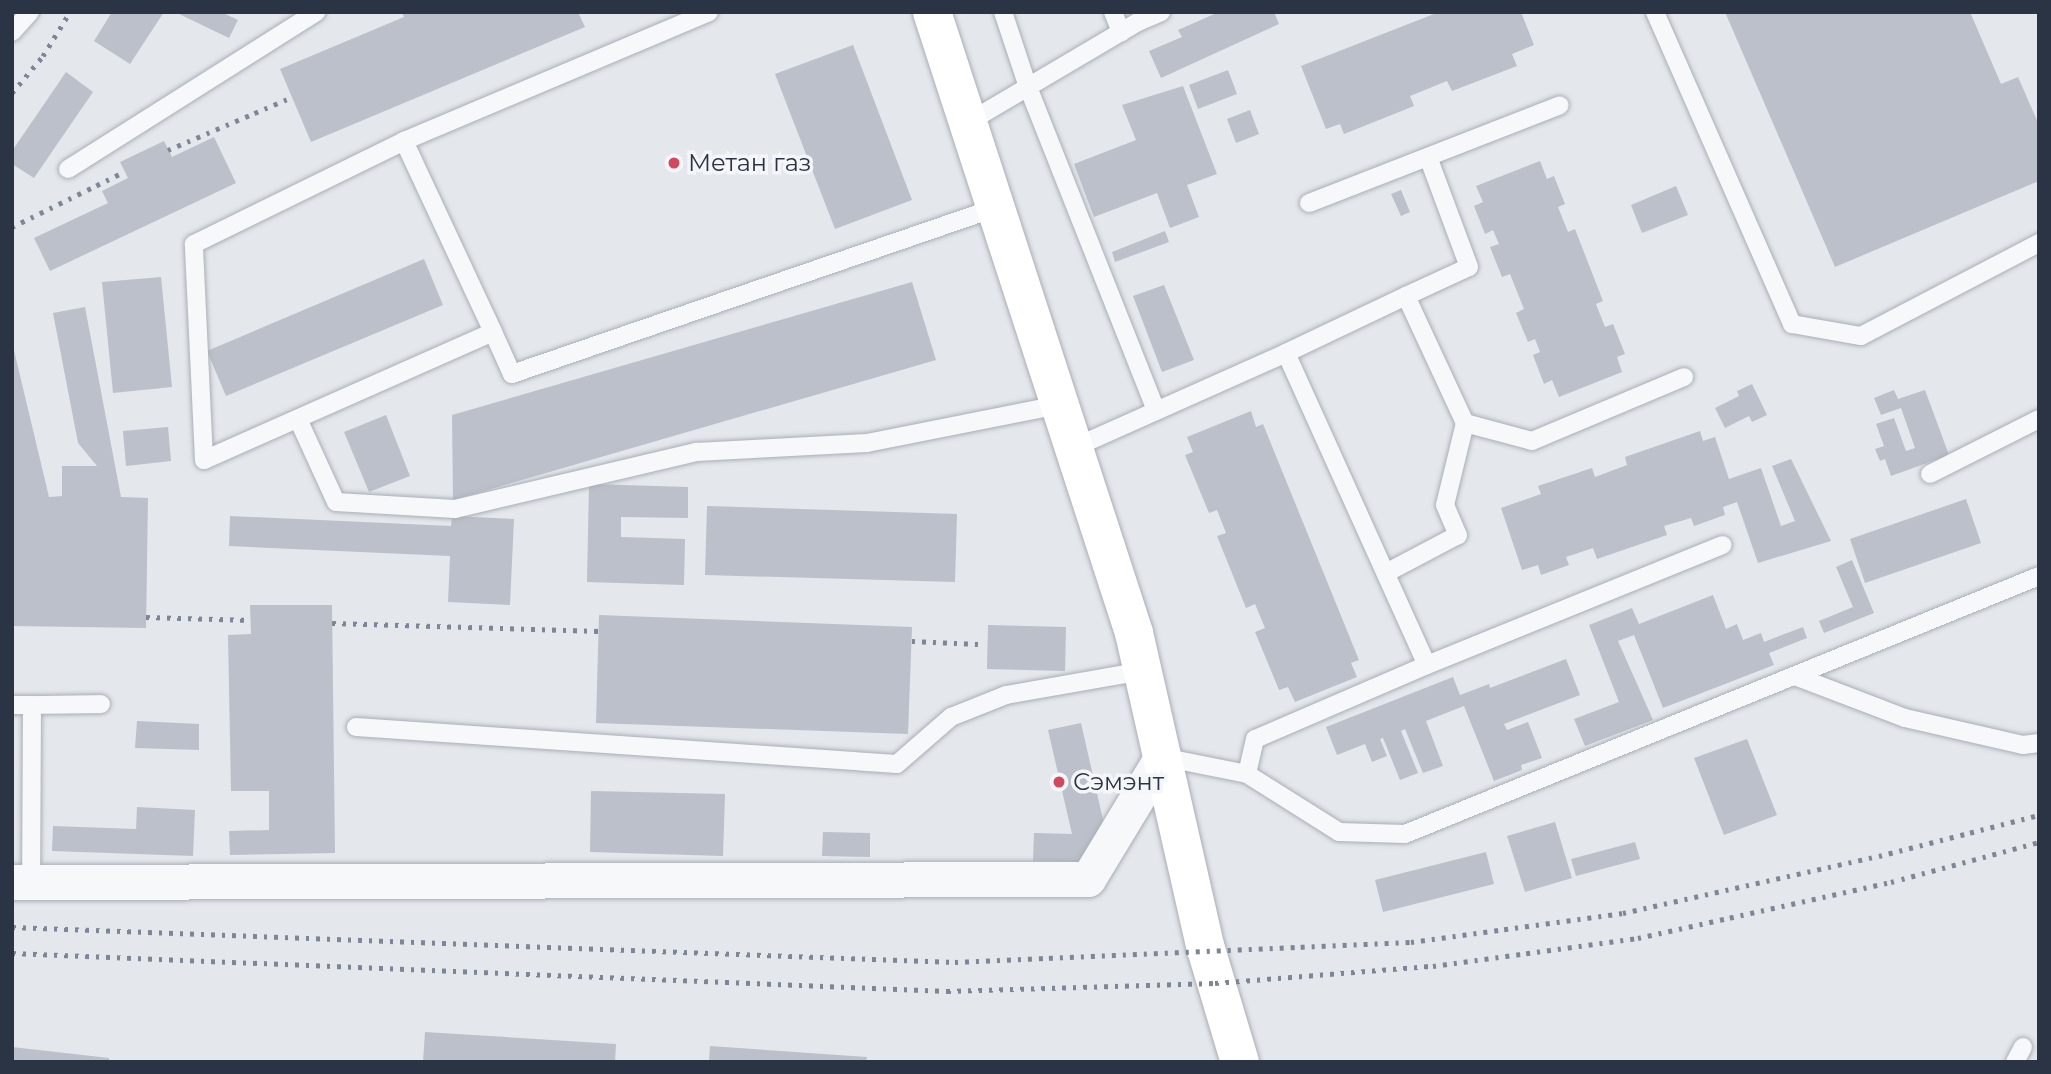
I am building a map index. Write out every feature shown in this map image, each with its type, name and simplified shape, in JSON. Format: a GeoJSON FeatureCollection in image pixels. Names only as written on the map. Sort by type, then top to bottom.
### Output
{"type":"FeatureCollection","features":[{"type":"Feature","properties":{"kind":"main road"},"geometry":{"type":"LineString","coordinates":[[932,12],[1134,633],[1206,949],[1240,1062]]}},
{"type":"Feature","properties":{"kind":"street"},"geometry":{"type":"LineString","coordinates":[[22,882],[1088,879],[1162,757]]}},
{"type":"Feature","properties":{"kind":"lane"},"geometry":{"type":"LineString","coordinates":[[12,32],[30,12]]}},
{"type":"Feature","properties":{"kind":"lane"},"geometry":{"type":"LineString","coordinates":[[68,169],[316,12]]}},
{"type":"Feature","properties":{"kind":"lane"},"geometry":{"type":"LineString","coordinates":[[493,332],[204,460],[194,244],[404,141],[709,12]]}},
{"type":"Feature","properties":{"kind":"lane"},"geometry":{"type":"LineString","coordinates":[[1003,12],[1028,87],[1156,411]]}},
{"type":"Feature","properties":{"kind":"lane"},"geometry":{"type":"LineString","coordinates":[[1113,12],[1121,32]]}},
{"type":"Feature","properties":{"kind":"lane"},"geometry":{"type":"LineString","coordinates":[[967,123],[1121,32],[1161,12]]}},
{"type":"Feature","properties":{"kind":"lane"},"geometry":{"type":"LineString","coordinates":[[1655,12],[1792,324],[1861,336],[2039,243]]}},
{"type":"Feature","properties":{"kind":"lane"},"geometry":{"type":"LineString","coordinates":[[1309,202],[1560,105]]}},
{"type":"Feature","properties":{"kind":"lane"},"geometry":{"type":"LineString","coordinates":[[404,141],[512,374],[995,208]]}},
{"type":"Feature","properties":{"kind":"lane"},"geometry":{"type":"LineString","coordinates":[[1073,448],[1286,353],[1469,267],[1428,157]]}},
{"type":"Feature","properties":{"kind":"lane"},"geometry":{"type":"LineString","coordinates":[[1386,573],[1458,536],[1445,505],[1465,423],[1406,296]]}},
{"type":"Feature","properties":{"kind":"lane"},"geometry":{"type":"LineString","coordinates":[[1286,353],[1427,665]]}},
{"type":"Feature","properties":{"kind":"lane"},"geometry":{"type":"LineString","coordinates":[[1465,423],[1532,441],[1684,377]]}},
{"type":"Feature","properties":{"kind":"lane"},"geometry":{"type":"LineString","coordinates":[[298,419],[336,502],[455,509],[696,452],[867,443],[1059,405]]}},
{"type":"Feature","properties":{"kind":"lane"},"geometry":{"type":"LineString","coordinates":[[1930,474],[2039,419]]}},
{"type":"Feature","properties":{"kind":"lane"},"geometry":{"type":"LineString","coordinates":[[1247,774],[1255,738],[1723,545]]}},
{"type":"Feature","properties":{"kind":"lane"},"geometry":{"type":"LineString","coordinates":[[1162,757],[1247,774],[1339,832],[1405,834],[2039,576]]}},
{"type":"Feature","properties":{"kind":"lane"},"geometry":{"type":"LineString","coordinates":[[356,727],[897,764],[951,717],[1006,695],[1142,671]]}},
{"type":"Feature","properties":{"kind":"lane"},"geometry":{"type":"LineString","coordinates":[[1795,676],[1905,718],[2023,745],[2039,743]]}},
{"type":"Feature","properties":{"kind":"lane"},"geometry":{"type":"LineString","coordinates":[[12,705],[102,704]]}},
{"type":"Feature","properties":{"kind":"lane"},"geometry":{"type":"LineString","coordinates":[[22,882],[32,705]]}},
{"type":"Feature","properties":{"kind":"building"},"geometry":{"type":"Polygon","coordinates":[[[112,12],[164,12],[130,64],[94,41],[112,12]]]}},
{"type":"Feature","properties":{"kind":"building"},"geometry":{"type":"Polygon","coordinates":[[[175,12],[221,12],[238,20],[229,38],[175,12]]]}},
{"type":"Feature","properties":{"kind":"building"},"geometry":{"type":"Polygon","coordinates":[[[402,12],[578,12],[585,27],[311,142],[280,69],[404,17],[402,12]]]}},
{"type":"Feature","properties":{"kind":"building"},"geometry":{"type":"Polygon","coordinates":[[[1219,12],[1274,12],[1279,24],[1161,78],[1149,51],[1182,37],[1178,30],[1219,12]]]}},
{"type":"Feature","properties":{"kind":"building"},"geometry":{"type":"Polygon","coordinates":[[[1439,12],[1521,12],[1534,45],[1512,54],[1517,66],[1452,91],[1447,81],[1410,96],[1414,106],[1344,134],[1340,124],[1326,129],[1301,66],[1439,12]]]}},
{"type":"Feature","properties":{"kind":"building"},"geometry":{"type":"Polygon","coordinates":[[[1725,12],[1970,12],[2001,84],[2018,77],[2039,125],[2039,181],[1835,267],[1725,12]]]}},
{"type":"Feature","properties":{"kind":"building"},"geometry":{"type":"Polygon","coordinates":[[[853,45],[912,200],[835,229],[775,74],[853,45]]]}},
{"type":"Feature","properties":{"kind":"building"},"geometry":{"type":"Polygon","coordinates":[[[1228,70],[1237,94],[1198,109],[1189,85],[1228,70]]]}},
{"type":"Feature","properties":{"kind":"building"},"geometry":{"type":"Polygon","coordinates":[[[66,72],[93,92],[34,178],[12,164],[12,151],[66,72]]]}},
{"type":"Feature","properties":{"kind":"building"},"geometry":{"type":"Polygon","coordinates":[[[1183,86],[1217,174],[1187,185],[1199,217],[1170,228],[1157,193],[1094,217],[1074,164],[1136,140],[1122,105],[1183,86]]]}},
{"type":"Feature","properties":{"kind":"building"},"geometry":{"type":"Polygon","coordinates":[[[1250,110],[1259,134],[1236,143],[1227,119],[1250,110]]]}},
{"type":"Feature","properties":{"kind":"building"},"geometry":{"type":"Polygon","coordinates":[[[214,137],[236,183],[50,271],[34,238],[108,203],[102,191],[128,178],[120,162],[164,141],[172,157],[214,137]]]}},
{"type":"Feature","properties":{"kind":"building"},"geometry":{"type":"Polygon","coordinates":[[[1540,161],[1547,179],[1554,176],[1565,204],[1558,207],[1568,232],[1575,229],[1603,301],[1596,304],[1605,327],[1613,324],[1625,354],[1617,357],[1622,372],[1559,397],[1552,380],[1544,384],[1533,355],[1540,352],[1535,339],[1528,342],[1516,313],[1524,309],[1510,274],[1502,277],[1490,247],[1499,244],[1493,230],[1485,234],[1474,206],[1483,202],[1476,186],[1540,161]]]}},
{"type":"Feature","properties":{"kind":"building"},"geometry":{"type":"Polygon","coordinates":[[[1676,186],[1688,215],[1642,233],[1631,205],[1676,186]]]}},
{"type":"Feature","properties":{"kind":"building"},"geometry":{"type":"Polygon","coordinates":[[[1401,190],[1410,212],[1401,216],[1391,194],[1401,190]]]}},
{"type":"Feature","properties":{"kind":"building"},"geometry":{"type":"Polygon","coordinates":[[[1165,231],[1169,242],[1115,262],[1112,252],[1165,231]]]}},
{"type":"Feature","properties":{"kind":"building"},"geometry":{"type":"Polygon","coordinates":[[[424,259],[443,305],[226,396],[207,351],[424,259]]]}},
{"type":"Feature","properties":{"kind":"building"},"geometry":{"type":"Polygon","coordinates":[[[161,277],[172,387],[113,393],[102,282],[161,277]]]}},
{"type":"Feature","properties":{"kind":"building"},"geometry":{"type":"Polygon","coordinates":[[[912,282],[936,360],[453,500],[452,415],[912,282]]]}},
{"type":"Feature","properties":{"kind":"building"},"geometry":{"type":"Polygon","coordinates":[[[1164,285],[1194,360],[1162,372],[1133,296],[1164,285]]]}},
{"type":"Feature","properties":{"kind":"building"},"geometry":{"type":"Polygon","coordinates":[[[85,307],[121,497],[148,498],[146,628],[12,626],[12,342],[49,497],[62,496],[62,466],[97,466],[78,443],[53,313],[85,307]]]}},
{"type":"Feature","properties":{"kind":"building"},"geometry":{"type":"Polygon","coordinates":[[[1752,384],[1767,415],[1752,422],[1749,416],[1725,428],[1715,408],[1739,396],[1737,391],[1752,384]]]}},
{"type":"Feature","properties":{"kind":"building"},"geometry":{"type":"Polygon","coordinates":[[[1894,390],[1898,399],[1925,390],[1949,455],[1891,476],[1885,459],[1880,461],[1875,449],[1884,446],[1876,424],[1894,418],[1906,451],[1915,448],[1901,408],[1881,415],[1874,398],[1894,390]]]}},
{"type":"Feature","properties":{"kind":"building"},"geometry":{"type":"Polygon","coordinates":[[[1251,411],[1256,427],[1263,424],[1359,660],[1351,663],[1357,677],[1295,702],[1288,687],[1279,690],[1255,632],[1265,628],[1255,604],[1246,608],[1217,536],[1226,533],[1217,510],[1209,513],[1185,455],[1193,452],[1187,437],[1251,411]]]}},
{"type":"Feature","properties":{"kind":"building"},"geometry":{"type":"Polygon","coordinates":[[[386,415],[410,476],[369,492],[344,432],[386,415]]]}},
{"type":"Feature","properties":{"kind":"building"},"geometry":{"type":"Polygon","coordinates":[[[168,427],[171,461],[126,466],[123,431],[168,427]]]}},
{"type":"Feature","properties":{"kind":"building"},"geometry":{"type":"Polygon","coordinates":[[[1700,431],[1703,441],[1715,437],[1729,479],[1761,468],[1781,526],[1795,521],[1772,466],[1791,459],[1831,541],[1758,563],[1737,502],[1723,507],[1725,515],[1694,526],[1691,518],[1664,526],[1667,535],[1597,559],[1593,548],[1566,557],[1569,565],[1541,575],[1538,565],[1522,570],[1501,508],[1541,494],[1538,486],[1592,468],[1595,477],[1627,465],[1625,457],[1700,431]]]}},
{"type":"Feature","properties":{"kind":"building"},"geometry":{"type":"Polygon","coordinates":[[[589,484],[688,487],[688,518],[621,517],[621,537],[685,539],[684,585],[587,582],[589,484]]]}},
{"type":"Feature","properties":{"kind":"building"},"geometry":{"type":"Polygon","coordinates":[[[1966,499],[1981,543],[1865,583],[1850,539],[1966,499]]]}},
{"type":"Feature","properties":{"kind":"building"},"geometry":{"type":"Polygon","coordinates":[[[707,506],[957,514],[955,582],[705,575],[707,506]]]}},
{"type":"Feature","properties":{"kind":"building"},"geometry":{"type":"Polygon","coordinates":[[[230,516],[451,526],[452,516],[514,519],[510,605],[448,602],[450,556],[229,546],[230,516]]]}},
{"type":"Feature","properties":{"kind":"building"},"geometry":{"type":"Polygon","coordinates":[[[1852,560],[1874,613],[1824,633],[1819,621],[1853,607],[1836,567],[1852,560]]]}},
{"type":"Feature","properties":{"kind":"building"},"geometry":{"type":"Polygon","coordinates":[[[1713,595],[1726,629],[1737,624],[1743,640],[1761,633],[1764,642],[1803,627],[1807,638],[1769,653],[1774,665],[1663,708],[1634,635],[1618,641],[1653,720],[1585,746],[1574,719],[1619,702],[1589,625],[1632,608],[1639,624],[1713,595]]]}},
{"type":"Feature","properties":{"kind":"building"},"geometry":{"type":"Polygon","coordinates":[[[250,605],[332,605],[335,853],[230,855],[229,831],[269,830],[269,791],[231,791],[228,635],[251,634],[250,605]]]}},
{"type":"Feature","properties":{"kind":"building"},"geometry":{"type":"Polygon","coordinates":[[[599,615],[912,627],[908,734],[596,723],[599,615]]]}},
{"type":"Feature","properties":{"kind":"building"},"geometry":{"type":"Polygon","coordinates":[[[988,625],[1066,627],[1065,671],[987,669],[988,625]]]}},
{"type":"Feature","properties":{"kind":"building"},"geometry":{"type":"Polygon","coordinates":[[[1566,659],[1580,695],[1504,724],[1507,730],[1528,722],[1542,758],[1521,765],[1522,770],[1494,781],[1464,706],[1426,721],[1443,766],[1423,773],[1405,729],[1401,731],[1418,773],[1400,780],[1383,738],[1380,739],[1387,756],[1372,762],[1365,744],[1337,755],[1326,727],[1453,677],[1460,695],[1489,684],[1490,688],[1566,659]]]}},
{"type":"Feature","properties":{"kind":"building"},"geometry":{"type":"Polygon","coordinates":[[[137,721],[199,724],[199,750],[135,748],[137,721]]]}},
{"type":"Feature","properties":{"kind":"building"},"geometry":{"type":"Polygon","coordinates":[[[1081,723],[1106,833],[1092,862],[1033,861],[1034,833],[1072,834],[1048,730],[1081,723]]]}},
{"type":"Feature","properties":{"kind":"building"},"geometry":{"type":"Polygon","coordinates":[[[1747,739],[1777,815],[1724,835],[1694,758],[1747,739]]]}},
{"type":"Feature","properties":{"kind":"building"},"geometry":{"type":"Polygon","coordinates":[[[591,791],[725,794],[723,856],[590,852],[591,791]]]}},
{"type":"Feature","properties":{"kind":"building"},"geometry":{"type":"Polygon","coordinates":[[[137,807],[195,810],[193,856],[52,851],[53,826],[136,829],[137,807]]]}},
{"type":"Feature","properties":{"kind":"building"},"geometry":{"type":"Polygon","coordinates":[[[1555,822],[1572,878],[1525,892],[1507,836],[1555,822]]]}},
{"type":"Feature","properties":{"kind":"building"},"geometry":{"type":"Polygon","coordinates":[[[823,832],[870,833],[870,857],[822,856],[823,832]]]}},
{"type":"Feature","properties":{"kind":"building"},"geometry":{"type":"Polygon","coordinates":[[[1635,842],[1640,859],[1576,876],[1571,859],[1635,842]]]}},
{"type":"Feature","properties":{"kind":"building"},"geometry":{"type":"Polygon","coordinates":[[[1486,852],[1494,884],[1383,912],[1375,880],[1486,852]]]}},
{"type":"Feature","properties":{"kind":"building"},"geometry":{"type":"Polygon","coordinates":[[[425,1032],[616,1044],[615,1062],[423,1062],[425,1032]]]}},
{"type":"Feature","properties":{"kind":"building"},"geometry":{"type":"Polygon","coordinates":[[[710,1046],[867,1057],[866,1062],[709,1062],[710,1046]]]}},
{"type":"Feature","properties":{"kind":"building"},"geometry":{"type":"Polygon","coordinates":[[[12,1047],[109,1058],[109,1062],[12,1062],[12,1047]]]}},
{"type":"Feature","properties":{"kind":"railway"},"geometry":{"type":"LineString","coordinates":[[12,93],[43,56],[70,12]]}},
{"type":"Feature","properties":{"kind":"railway"},"geometry":{"type":"LineString","coordinates":[[168,150],[292,97]]}},
{"type":"Feature","properties":{"kind":"railway"},"geometry":{"type":"LineString","coordinates":[[12,227],[124,172]]}},
{"type":"Feature","properties":{"kind":"railway"},"geometry":{"type":"LineString","coordinates":[[146,617],[251,620]]}},
{"type":"Feature","properties":{"kind":"railway"},"geometry":{"type":"LineString","coordinates":[[332,623],[599,631]]}},
{"type":"Feature","properties":{"kind":"railway"},"geometry":{"type":"LineString","coordinates":[[912,641],[978,644]]}},
{"type":"Feature","properties":{"kind":"railway"},"geometry":{"type":"LineString","coordinates":[[12,927],[955,962],[1411,942],[1623,913],[1879,856],[2039,815]]}},
{"type":"Feature","properties":{"kind":"railway"},"geometry":{"type":"LineString","coordinates":[[12,953],[947,991],[1215,983],[1433,966],[1638,938],[1891,882],[2039,842]]}},
{"type":"Feature","properties":{"kind":"place","name":"Метан газ"},"geometry":{"type":"Point","coordinates":[674,163]}},
{"type":"Feature","properties":{"kind":"place","name":"Сэмэнт"},"geometry":{"type":"Point","coordinates":[1059,782]}}]}
